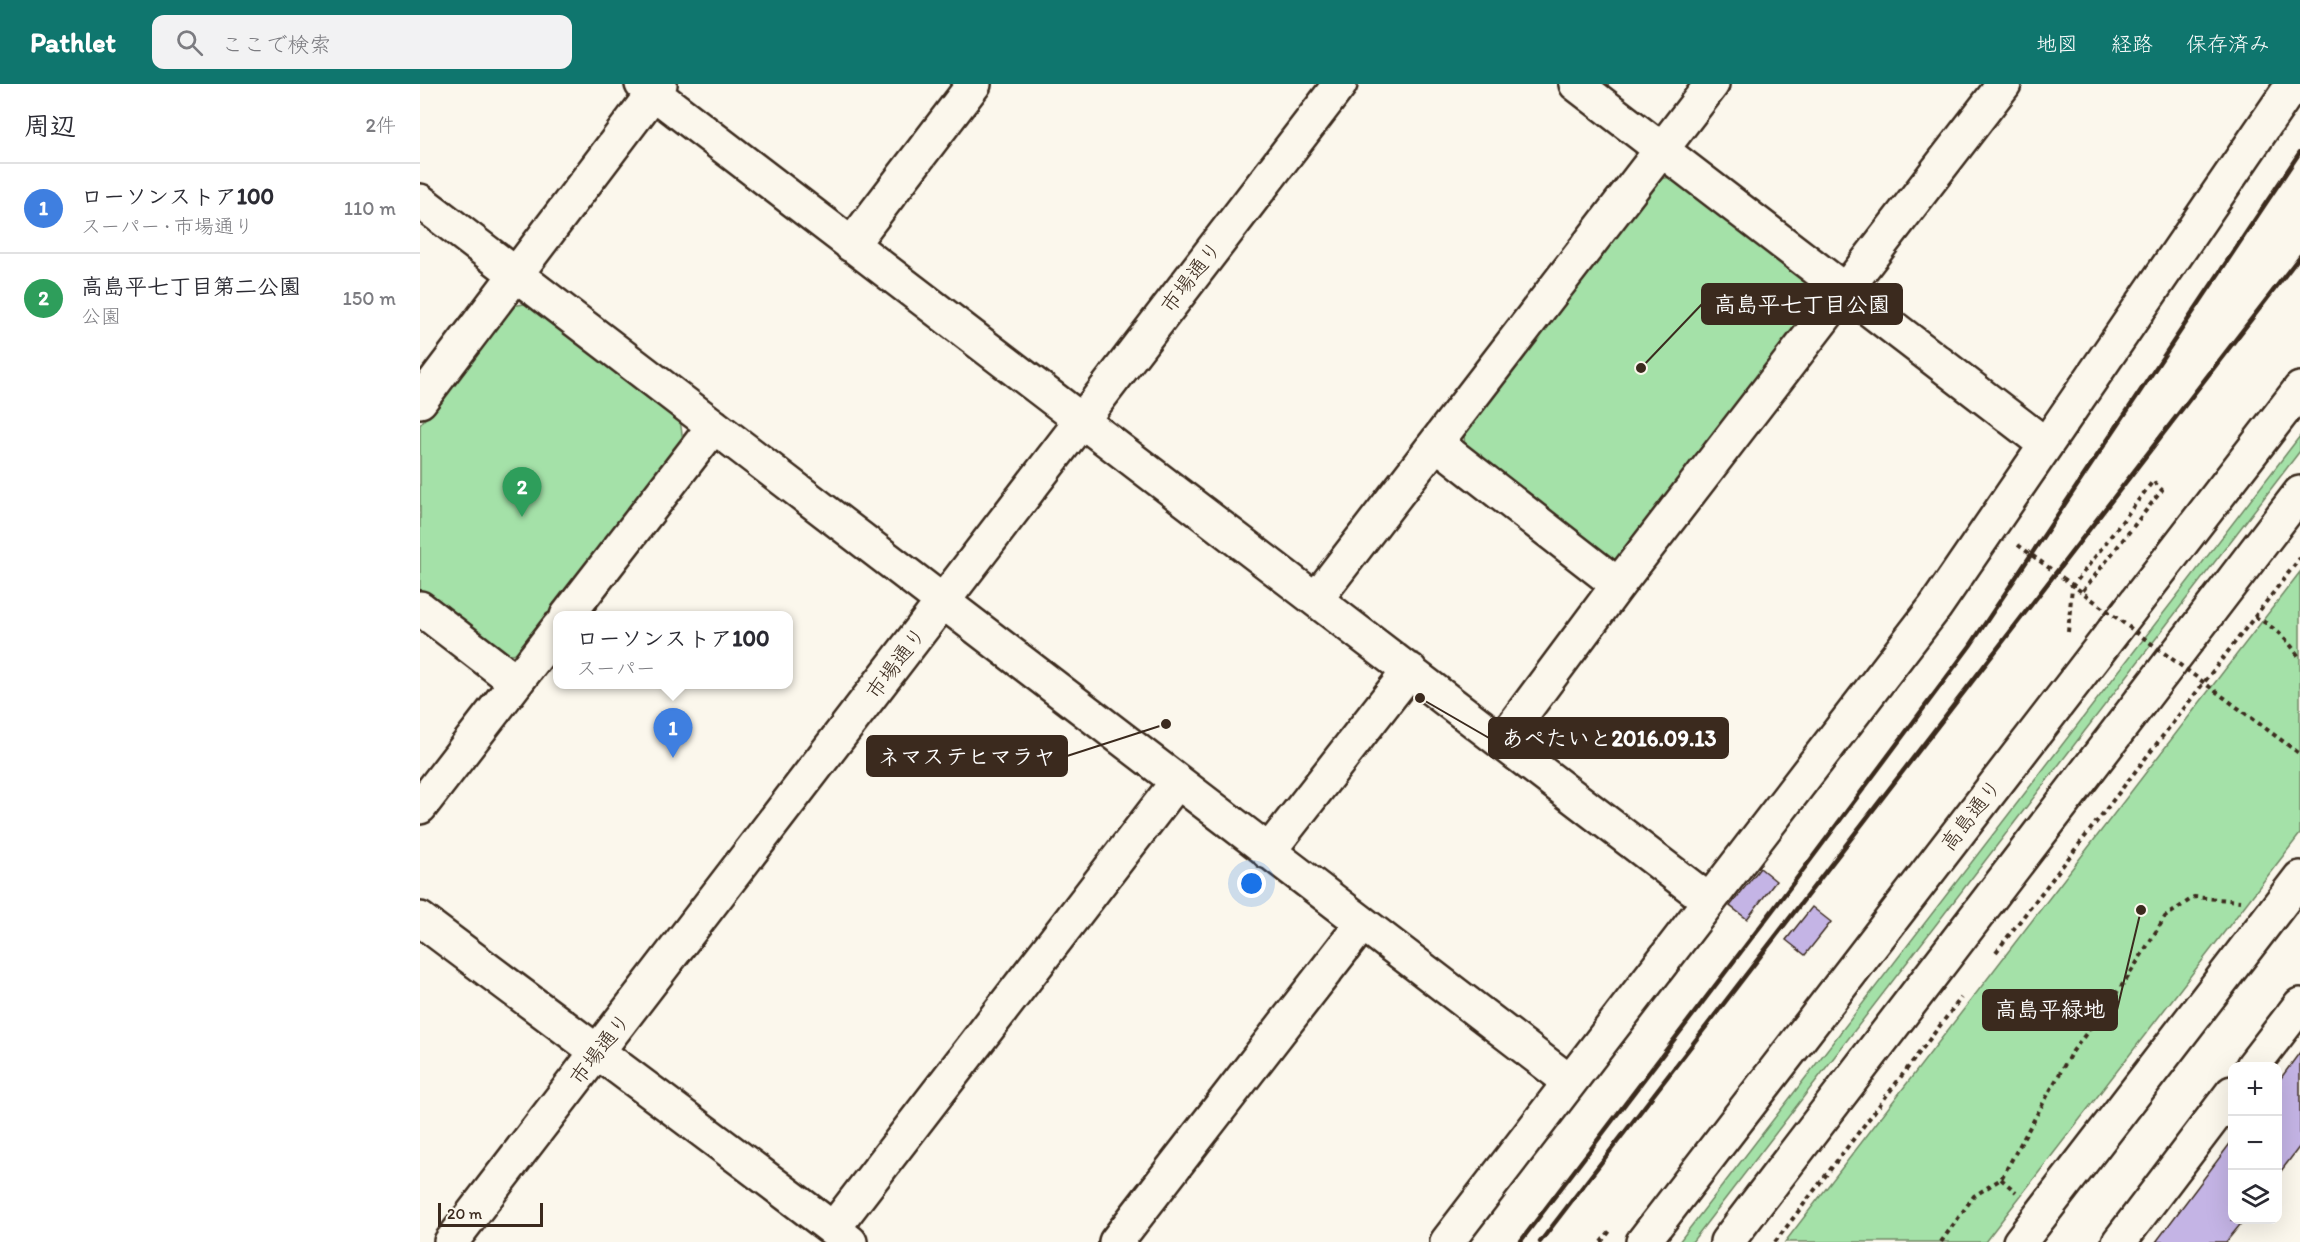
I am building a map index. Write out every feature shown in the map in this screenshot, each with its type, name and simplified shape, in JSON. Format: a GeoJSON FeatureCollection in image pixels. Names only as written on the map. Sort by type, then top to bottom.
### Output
{"type":"FeatureCollection","features":[{"type":"Feature","properties":{"kind":"street"},"geometry":{"type":"LineString","coordinates":[[851,245],[974,84]]}},
{"type":"Feature","properties":{"kind":"street","name":"市場通り"},"geometry":{"type":"LineString","coordinates":[[451,1242],[1340,84]]}},
{"type":"Feature","properties":{"kind":"street"},"geometry":{"type":"LineString","coordinates":[[1576,84],[2046,445]]}},
{"type":"Feature","properties":{"kind":"street"},"geometry":{"type":"LineString","coordinates":[[1316,599],[1712,84]]}},
{"type":"Feature","properties":{"kind":"street"},"geometry":{"type":"LineString","coordinates":[[1502,741],[1618,585],[2004,84]]}},
{"type":"Feature","properties":{"kind":"street"},"geometry":{"type":"LineString","coordinates":[[1447,1242],[1935,607],[2293,84]]}},
{"type":"Feature","properties":{"kind":"street"},"geometry":{"type":"LineString","coordinates":[[420,401],[518,275],[652,87],[851,245],[1708,900]]}},
{"type":"Feature","properties":{"kind":"street"},"geometry":{"type":"LineString","coordinates":[[420,201],[1570,1082]]}},
{"type":"Feature","properties":{"kind":"street","name":"高島通り"},"geometry":{"type":"LineString","coordinates":[[1643,1242],[2300,389]]}},
{"type":"Feature","properties":{"kind":"street"},"geometry":{"type":"LineString","coordinates":[[570,611],[714,426]]}},
{"type":"Feature","properties":{"kind":"street"},"geometry":{"type":"LineString","coordinates":[[1437,444],[1618,585]]}},
{"type":"Feature","properties":{"kind":"street"},"geometry":{"type":"LineString","coordinates":[[1727,1242],[2300,493]]}},
{"type":"Feature","properties":{"kind":"street"},"geometry":{"type":"LineString","coordinates":[[420,608],[516,682]]}},
{"type":"Feature","properties":{"kind":"street"},"geometry":{"type":"LineString","coordinates":[[420,807],[553,634]]}},
{"type":"Feature","properties":{"kind":"street"},"geometry":{"type":"LineString","coordinates":[[1268,852],[1410,670]]}},
{"type":"Feature","properties":{"kind":"street"},"geometry":{"type":"LineString","coordinates":[[420,919],[842,1236],[1177,782]]}},
{"type":"Feature","properties":{"kind":"street"},"geometry":{"type":"LineString","coordinates":[[2020,1242],[2300,879]]}},
{"type":"Feature","properties":{"kind":"street"},"geometry":{"type":"LineString","coordinates":[[1116,1242],[1362,924]]}},
{"type":"Feature","properties":{"kind":"street"},"geometry":{"type":"LineString","coordinates":[[2256,1062],[2300,1005]]}},
{"type":"Feature","properties":{"kind":"street"},"geometry":{"type":"LineString","coordinates":[[2119,1242],[2228,1099]]}},
{"type":"Feature","properties":{"kind":"path"},"geometry":{"type":"LineString","coordinates":[[2062,640],[2069,630],[2072,587],[2153,481],[2162,490],[2082,592]]}},
{"type":"Feature","properties":{"kind":"path"},"geometry":{"type":"LineString","coordinates":[[2014,542],[2300,754]]}},
{"type":"Feature","properties":{"kind":"path"},"geometry":{"type":"LineString","coordinates":[[1992,958],[2300,558]]}},
{"type":"Feature","properties":{"kind":"path"},"geometry":{"type":"LineString","coordinates":[[2254,617],[2300,651]]}},
{"type":"Feature","properties":{"kind":"path"},"geometry":{"type":"LineString","coordinates":[[2294,648],[2300,659]]}},
{"type":"Feature","properties":{"kind":"path"},"geometry":{"type":"LineString","coordinates":[[1941,1242],[1974,1196],[2001,1179],[2070,1055],[2126,981],[2165,917],[2194,897],[2248,902],[2277,908]]}},
{"type":"Feature","properties":{"kind":"path"},"geometry":{"type":"LineString","coordinates":[[1775,1242],[1963,996]]}},
{"type":"Feature","properties":{"kind":"path"},"geometry":{"type":"LineString","coordinates":[[1601,1242],[1615,1223]]}},
{"type":"Feature","properties":{"kind":"green space"},"geometry":{"type":"Polygon","coordinates":[[[1673,177],[1816,287],[1818,302],[1621,559],[1605,561],[1465,452],[1464,433],[1658,179],[1673,177]]]}},
{"type":"Feature","properties":{"kind":"green space"},"geometry":{"type":"Polygon","coordinates":[[[530,303],[680,420],[683,441],[519,653],[500,655],[420,593],[420,425],[512,306],[530,303]]]}},
{"type":"Feature","properties":{"kind":"green space"},"geometry":{"type":"Polygon","coordinates":[[[2300,436],[2300,451],[1692,1242],[1679,1242],[2300,436]]]}},
{"type":"Feature","properties":{"kind":"green space"},"geometry":{"type":"Polygon","coordinates":[[[2300,572],[2300,834],[1985,1242],[1785,1242],[2300,572]]]}},
{"type":"Feature","properties":{"kind":"building"},"geometry":{"type":"Polygon","coordinates":[[[1760,868],[1776,881],[1747,919],[1730,906],[1760,868]]]}},
{"type":"Feature","properties":{"kind":"building"},"geometry":{"type":"Polygon","coordinates":[[[1812,907],[1831,922],[1805,955],[1786,940],[1812,907]]]}},
{"type":"Feature","properties":{"kind":"building"},"geometry":{"type":"Polygon","coordinates":[[[2300,1052],[2300,1146],[2282,1170],[2282,1116],[2282,1077],[2300,1052]]]}},
{"type":"Feature","properties":{"kind":"building"},"geometry":{"type":"Polygon","coordinates":[[[2228,1146],[2228,1224],[2241,1224],[2226,1242],[2156,1242],[2228,1146]]]}},
{"type":"Feature","properties":{"kind":"railway"},"geometry":{"type":"LineString","coordinates":[[1520,1242],[1970,646],[2300,152]]}},
{"type":"Feature","properties":{"kind":"railway"},"geometry":{"type":"LineString","coordinates":[[1540,1242],[2300,256]]}},
{"type":"Feature","properties":{"kind":"place","name":"高島平七丁目公園"},"geometry":{"type":"Point","coordinates":[1641,368]}},
{"type":"Feature","properties":{"kind":"place","name":"高島平七丁目第二公園"},"geometry":{"type":"Point","coordinates":[522,517]}},
{"type":"Feature","properties":{"kind":"place","name":"あぺたいと2016.09.13"},"geometry":{"type":"Point","coordinates":[1420,698]}},
{"type":"Feature","properties":{"kind":"place","name":"ネマステヒマラヤ"},"geometry":{"type":"Point","coordinates":[1166,724]}},
{"type":"Feature","properties":{"kind":"place","name":"ローソンストア100"},"geometry":{"type":"Point","coordinates":[673,758]}},
{"type":"Feature","properties":{"kind":"place","name":"高島平緑地"},"geometry":{"type":"Point","coordinates":[2141,910]}}]}
